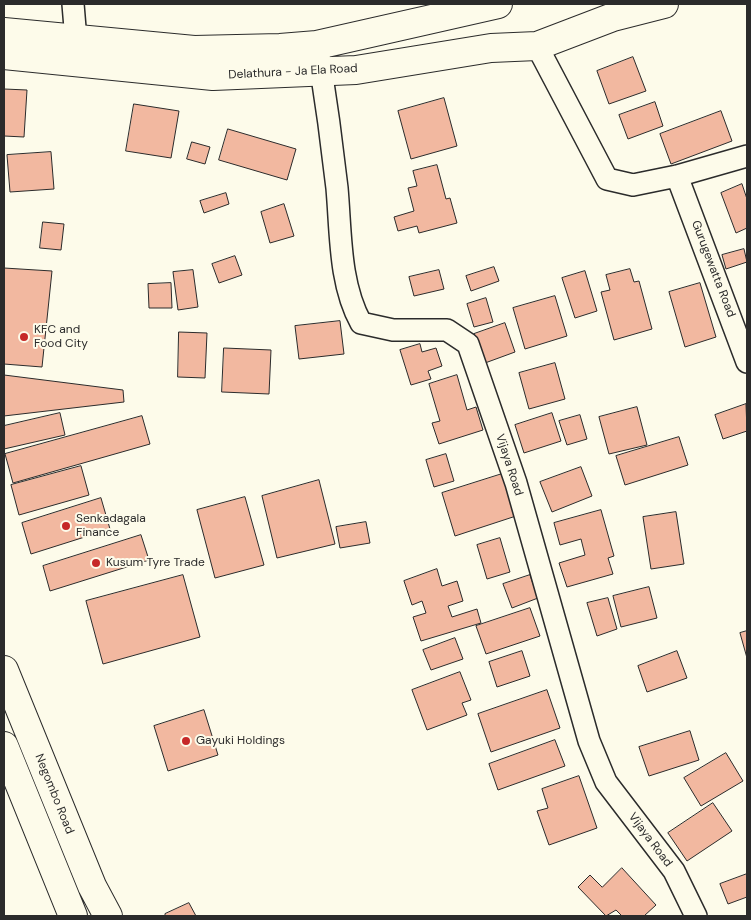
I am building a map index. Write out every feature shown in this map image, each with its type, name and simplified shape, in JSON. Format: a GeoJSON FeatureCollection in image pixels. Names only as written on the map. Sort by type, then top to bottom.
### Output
{"type":"FeatureCollection","features":[{"type":"Feature","properties":{"kind":"main road","name":"Delathura - Ja Ela Road"},"geometry":{"type":"LineString","coordinates":[[4,32],[194,50],[280,48],[317,45],[498,4]]}},
{"type":"Feature","properties":{"kind":"main road","name":"Delathura - Ja Ela Road"},"geometry":{"type":"LineString","coordinates":[[4,56],[213,76],[356,70],[491,48],[537,46],[613,17],[664,4]]}},
{"type":"Feature","properties":{"kind":"main road","name":"Negombo Road"},"geometry":{"type":"LineString","coordinates":[[4,670],[92,886],[108,916]]}},
{"type":"Feature","properties":{"kind":"main road"},"geometry":{"type":"LineString","coordinates":[[4,746],[71,914]]}},
{"type":"Feature","properties":{"kind":"street"},"geometry":{"type":"LineString","coordinates":[[73,4],[76,40]]}},
{"type":"Feature","properties":{"kind":"street","name":"Vijaya Road"},"geometry":{"type":"LineString","coordinates":[[317,45],[330,118],[346,279],[352,306],[361,322],[393,330],[447,330],[468,344],[516,484],[588,741],[606,782],[674,871],[696,916]]}},
{"type":"Feature","properties":{"kind":"street"},"geometry":{"type":"LineString","coordinates":[[537,46],[607,179],[633,185],[677,176],[747,156]]}},
{"type":"Feature","properties":{"kind":"street","name":"Gurugewatta Road"},"geometry":{"type":"LineString","coordinates":[[677,176],[747,362]]}},
{"type":"Feature","properties":{"kind":"building"},"geometry":{"type":"Polygon","coordinates":[[[633,57],[646,91],[609,104],[597,71],[633,57]]]}},
{"type":"Feature","properties":{"kind":"building"},"geometry":{"type":"Polygon","coordinates":[[[4,89],[27,90],[24,137],[4,136],[4,89]]]}},
{"type":"Feature","properties":{"kind":"building"},"geometry":{"type":"Polygon","coordinates":[[[444,98],[457,146],[411,159],[398,111],[444,98]]]}},
{"type":"Feature","properties":{"kind":"building"},"geometry":{"type":"Polygon","coordinates":[[[655,102],[663,126],[628,139],[619,115],[655,102]]]}},
{"type":"Feature","properties":{"kind":"building"},"geometry":{"type":"Polygon","coordinates":[[[134,104],[179,111],[171,158],[126,151],[134,104]]]}},
{"type":"Feature","properties":{"kind":"building"},"geometry":{"type":"Polygon","coordinates":[[[721,111],[732,141],[671,164],[660,134],[721,111]]]}},
{"type":"Feature","properties":{"kind":"building"},"geometry":{"type":"Polygon","coordinates":[[[228,129],[296,149],[287,180],[219,160],[228,129]]]}},
{"type":"Feature","properties":{"kind":"building"},"geometry":{"type":"Polygon","coordinates":[[[192,142],[210,147],[205,164],[187,159],[192,142]]]}},
{"type":"Feature","properties":{"kind":"building"},"geometry":{"type":"Polygon","coordinates":[[[51,152],[54,189],[10,192],[7,155],[51,152]]]}},
{"type":"Feature","properties":{"kind":"building"},"geometry":{"type":"Polygon","coordinates":[[[437,165],[446,199],[450,198],[457,223],[419,233],[417,226],[398,231],[394,217],[414,211],[408,188],[417,186],[413,171],[437,165]]]}},
{"type":"Feature","properties":{"kind":"building"},"geometry":{"type":"Polygon","coordinates":[[[742,184],[747,199],[747,228],[736,233],[721,193],[742,184]]]}},
{"type":"Feature","properties":{"kind":"building"},"geometry":{"type":"Polygon","coordinates":[[[226,193],[229,204],[204,213],[200,201],[226,193]]]}},
{"type":"Feature","properties":{"kind":"building"},"geometry":{"type":"Polygon","coordinates":[[[284,204],[294,236],[270,243],[261,212],[284,204]]]}},
{"type":"Feature","properties":{"kind":"building"},"geometry":{"type":"Polygon","coordinates":[[[43,222],[64,224],[61,250],[40,248],[43,222]]]}},
{"type":"Feature","properties":{"kind":"building"},"geometry":{"type":"Polygon","coordinates":[[[744,249],[747,262],[726,269],[722,255],[744,249]]]}},
{"type":"Feature","properties":{"kind":"building"},"geometry":{"type":"Polygon","coordinates":[[[235,256],[242,275],[219,283],[212,264],[235,256]]]}},
{"type":"Feature","properties":{"kind":"building"},"geometry":{"type":"Polygon","coordinates":[[[494,267],[499,281],[471,291],[466,276],[494,267]]]}},
{"type":"Feature","properties":{"kind":"building","name":"KFC and Food City"},"geometry":{"type":"Polygon","coordinates":[[[4,268],[52,271],[42,367],[4,364],[4,268]]]}},
{"type":"Feature","properties":{"kind":"building"},"geometry":{"type":"Polygon","coordinates":[[[630,269],[634,282],[639,281],[652,329],[614,340],[601,292],[610,290],[606,275],[630,269]]]}},
{"type":"Feature","properties":{"kind":"building"},"geometry":{"type":"Polygon","coordinates":[[[193,270],[198,307],[178,310],[173,272],[193,270]]]}},
{"type":"Feature","properties":{"kind":"building"},"geometry":{"type":"Polygon","coordinates":[[[439,270],[444,289],[414,296],[409,277],[439,270]]]}},
{"type":"Feature","properties":{"kind":"building"},"geometry":{"type":"Polygon","coordinates":[[[585,271],[597,311],[575,318],[562,278],[585,271]]]}},
{"type":"Feature","properties":{"kind":"building"},"geometry":{"type":"Polygon","coordinates":[[[171,283],[172,308],[149,308],[148,284],[171,283]]]}},
{"type":"Feature","properties":{"kind":"building"},"geometry":{"type":"Polygon","coordinates":[[[700,283],[716,337],[685,347],[669,292],[700,283]]]}},
{"type":"Feature","properties":{"kind":"building"},"geometry":{"type":"Polygon","coordinates":[[[555,296],[567,336],[525,349],[513,308],[555,296]]]}},
{"type":"Feature","properties":{"kind":"building"},"geometry":{"type":"Polygon","coordinates":[[[486,298],[493,322],[474,327],[467,304],[486,298]]]}},
{"type":"Feature","properties":{"kind":"building"},"geometry":{"type":"Polygon","coordinates":[[[340,321],[344,354],[299,359],[295,326],[340,321]]]}},
{"type":"Feature","properties":{"kind":"building"},"geometry":{"type":"Polygon","coordinates":[[[505,323],[515,352],[485,363],[474,334],[505,323]]]}},
{"type":"Feature","properties":{"kind":"building"},"geometry":{"type":"Polygon","coordinates":[[[179,332],[207,333],[205,378],[178,377],[179,332]]]}},
{"type":"Feature","properties":{"kind":"building"},"geometry":{"type":"Polygon","coordinates":[[[420,344],[422,352],[436,348],[442,366],[428,371],[431,379],[411,385],[400,350],[420,344]]]}},
{"type":"Feature","properties":{"kind":"building"},"geometry":{"type":"Polygon","coordinates":[[[224,348],[271,350],[269,394],[222,392],[224,348]]]}},
{"type":"Feature","properties":{"kind":"building"},"geometry":{"type":"Polygon","coordinates":[[[555,363],[565,399],[529,409],[519,373],[555,363]]]}},
{"type":"Feature","properties":{"kind":"building"},"geometry":{"type":"Polygon","coordinates":[[[4,375],[123,390],[124,402],[4,416],[4,375]]]}},
{"type":"Feature","properties":{"kind":"building"},"geometry":{"type":"Polygon","coordinates":[[[457,375],[467,410],[476,407],[483,430],[439,444],[432,423],[440,421],[429,384],[457,375]]]}},
{"type":"Feature","properties":{"kind":"building"},"geometry":{"type":"Polygon","coordinates":[[[746,404],[747,431],[723,439],[715,415],[746,404]]]}},
{"type":"Feature","properties":{"kind":"building"},"geometry":{"type":"Polygon","coordinates":[[[637,407],[647,445],[609,454],[599,417],[637,407]]]}},
{"type":"Feature","properties":{"kind":"building"},"geometry":{"type":"Polygon","coordinates":[[[60,413],[65,435],[4,449],[4,426],[60,413]]]}},
{"type":"Feature","properties":{"kind":"building"},"geometry":{"type":"Polygon","coordinates":[[[552,413],[561,441],[524,453],[515,425],[552,413]]]}},
{"type":"Feature","properties":{"kind":"building"},"geometry":{"type":"Polygon","coordinates":[[[580,415],[587,439],[567,445],[559,421],[580,415]]]}},
{"type":"Feature","properties":{"kind":"building"},"geometry":{"type":"Polygon","coordinates":[[[142,416],[150,444],[13,483],[5,454],[142,416]]]}},
{"type":"Feature","properties":{"kind":"building"},"geometry":{"type":"Polygon","coordinates":[[[679,437],[688,465],[625,485],[616,456],[679,437]]]}},
{"type":"Feature","properties":{"kind":"building"},"geometry":{"type":"Polygon","coordinates":[[[446,454],[454,481],[434,487],[426,460],[446,454]]]}},
{"type":"Feature","properties":{"kind":"building"},"geometry":{"type":"Polygon","coordinates":[[[81,466],[89,495],[19,515],[11,485],[81,466]]]}},
{"type":"Feature","properties":{"kind":"building"},"geometry":{"type":"Polygon","coordinates":[[[581,467],[592,496],[552,512],[540,482],[581,467]]]}},
{"type":"Feature","properties":{"kind":"building"},"geometry":{"type":"Polygon","coordinates":[[[502,474],[516,516],[455,536],[442,493],[502,474]]]}},
{"type":"Feature","properties":{"kind":"building"},"geometry":{"type":"Polygon","coordinates":[[[319,480],[335,544],[277,558],[262,496],[319,480]]]}},
{"type":"Feature","properties":{"kind":"building"},"geometry":{"type":"Polygon","coordinates":[[[245,497],[264,565],[215,578],[197,510],[245,497]]]}},
{"type":"Feature","properties":{"kind":"building","name":"Senkadagala Finance"},"geometry":{"type":"Polygon","coordinates":[[[101,498],[110,529],[31,554],[22,523],[101,498]]]}},
{"type":"Feature","properties":{"kind":"building"},"geometry":{"type":"Polygon","coordinates":[[[601,510],[614,556],[608,558],[613,574],[567,587],[559,563],[585,555],[581,539],[560,545],[554,523],[601,510]]]}},
{"type":"Feature","properties":{"kind":"building"},"geometry":{"type":"Polygon","coordinates":[[[676,512],[684,564],[651,569],[643,517],[676,512]]]}},
{"type":"Feature","properties":{"kind":"building"},"geometry":{"type":"Polygon","coordinates":[[[366,522],[370,543],[340,548],[336,527],[366,522]]]}},
{"type":"Feature","properties":{"kind":"building","name":"Kusum Tyre Trade"},"geometry":{"type":"Polygon","coordinates":[[[141,535],[149,560],[50,591],[43,566],[141,535]]]}},
{"type":"Feature","properties":{"kind":"building"},"geometry":{"type":"Polygon","coordinates":[[[500,538],[510,572],[487,579],[477,545],[500,538]]]}},
{"type":"Feature","properties":{"kind":"building"},"geometry":{"type":"Polygon","coordinates":[[[437,569],[442,586],[457,581],[463,601],[448,606],[452,617],[477,609],[481,623],[421,641],[413,617],[426,613],[422,601],[412,605],[404,581],[437,569]]]}},
{"type":"Feature","properties":{"kind":"building"},"geometry":{"type":"Polygon","coordinates":[[[183,575],[200,637],[103,664],[86,601],[183,575]]]}},
{"type":"Feature","properties":{"kind":"building"},"geometry":{"type":"Polygon","coordinates":[[[530,575],[538,598],[512,608],[503,584],[530,575]]]}},
{"type":"Feature","properties":{"kind":"building"},"geometry":{"type":"Polygon","coordinates":[[[649,587],[657,618],[621,627],[613,596],[649,587]]]}},
{"type":"Feature","properties":{"kind":"building"},"geometry":{"type":"Polygon","coordinates":[[[608,598],[617,629],[597,636],[587,603],[608,598]]]}},
{"type":"Feature","properties":{"kind":"building"},"geometry":{"type":"Polygon","coordinates":[[[530,608],[540,636],[486,654],[476,626],[530,608]]]}},
{"type":"Feature","properties":{"kind":"building"},"geometry":{"type":"Polygon","coordinates":[[[747,631],[747,658],[740,633],[747,631]]]}},
{"type":"Feature","properties":{"kind":"building"},"geometry":{"type":"Polygon","coordinates":[[[455,638],[463,659],[431,670],[423,650],[455,638]]]}},
{"type":"Feature","properties":{"kind":"building"},"geometry":{"type":"Polygon","coordinates":[[[522,651],[530,676],[497,687],[489,662],[522,651]]]}},
{"type":"Feature","properties":{"kind":"building"},"geometry":{"type":"Polygon","coordinates":[[[677,651],[687,678],[647,692],[638,666],[677,651]]]}},
{"type":"Feature","properties":{"kind":"building"},"geometry":{"type":"Polygon","coordinates":[[[460,672],[471,700],[462,703],[467,715],[427,730],[412,690],[460,672]]]}},
{"type":"Feature","properties":{"kind":"building"},"geometry":{"type":"Polygon","coordinates":[[[547,690],[560,728],[491,752],[478,714],[547,690]]]}},
{"type":"Feature","properties":{"kind":"building","name":"Gayuki Holdings"},"geometry":{"type":"Polygon","coordinates":[[[204,710],[218,755],[168,771],[154,726],[204,710]]]}},
{"type":"Feature","properties":{"kind":"building"},"geometry":{"type":"Polygon","coordinates":[[[690,731],[699,760],[649,776],[639,747],[690,731]]]}},
{"type":"Feature","properties":{"kind":"building"},"geometry":{"type":"Polygon","coordinates":[[[555,740],[565,766],[498,790],[489,764],[555,740]]]}},
{"type":"Feature","properties":{"kind":"building"},"geometry":{"type":"Polygon","coordinates":[[[726,753],[743,781],[701,806],[684,778],[726,753]]]}},
{"type":"Feature","properties":{"kind":"building"},"geometry":{"type":"Polygon","coordinates":[[[579,776],[597,828],[549,845],[537,811],[548,808],[542,789],[579,776]]]}},
{"type":"Feature","properties":{"kind":"building"},"geometry":{"type":"Polygon","coordinates":[[[713,803],[732,831],[687,861],[668,833],[713,803]]]}},
{"type":"Feature","properties":{"kind":"building"},"geometry":{"type":"Polygon","coordinates":[[[622,868],[656,905],[644,916],[622,916],[616,910],[606,916],[578,887],[590,875],[602,887],[622,868]]]}},
{"type":"Feature","properties":{"kind":"building"},"geometry":{"type":"Polygon","coordinates":[[[747,874],[747,897],[728,904],[720,884],[747,874]]]}},
{"type":"Feature","properties":{"kind":"building"},"geometry":{"type":"Polygon","coordinates":[[[189,903],[196,916],[165,916],[165,914],[189,903]]]}},
{"type":"Feature","properties":{"kind":"place","name":"KFC and Food City"},"geometry":{"type":"Point","coordinates":[24,337]}},
{"type":"Feature","properties":{"kind":"place","name":"Senkadagala Finance"},"geometry":{"type":"Point","coordinates":[66,526]}},
{"type":"Feature","properties":{"kind":"place","name":"Kusum Tyre Trade"},"geometry":{"type":"Point","coordinates":[96,563]}},
{"type":"Feature","properties":{"kind":"place","name":"Gayuki Holdings"},"geometry":{"type":"Point","coordinates":[186,741]}}]}
